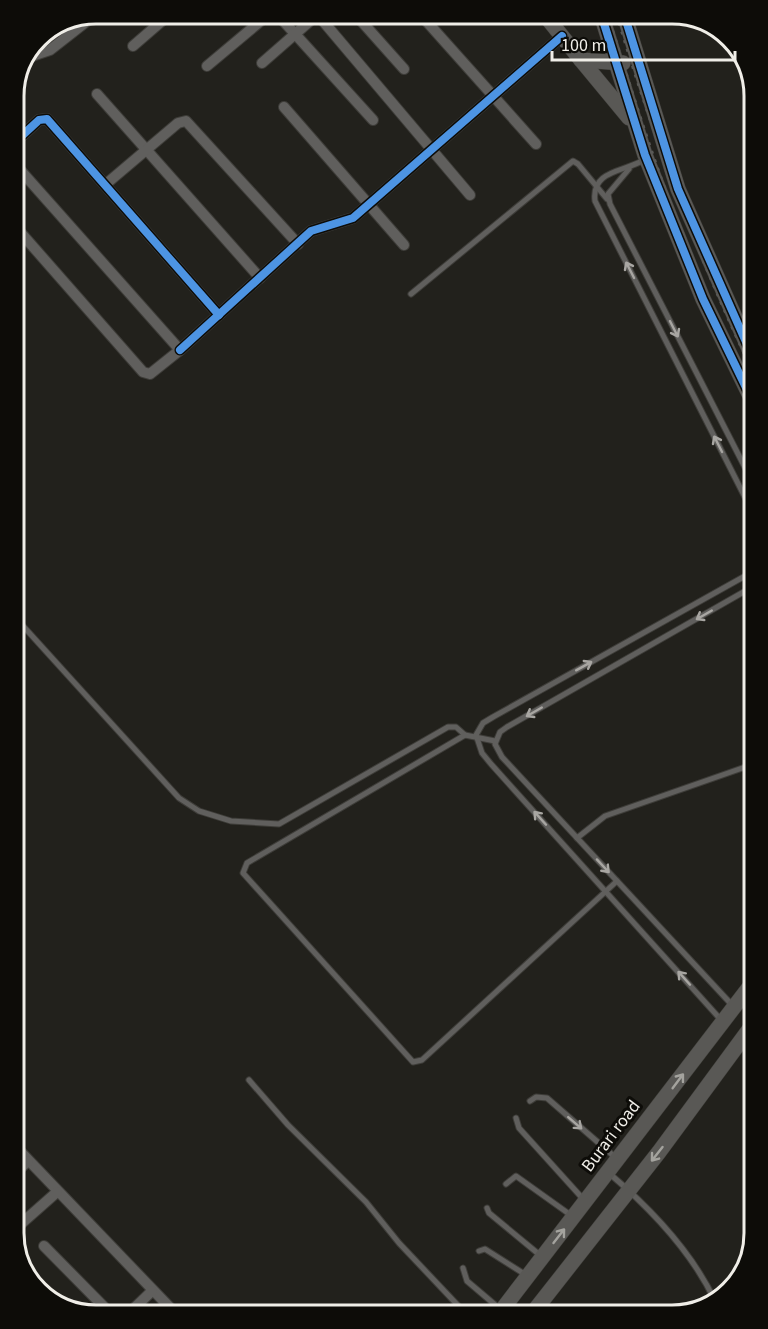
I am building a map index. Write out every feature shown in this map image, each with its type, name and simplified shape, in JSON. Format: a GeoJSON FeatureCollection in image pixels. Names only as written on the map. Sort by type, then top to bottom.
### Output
{"type":"FeatureCollection","features":[{"type":"Feature","properties":{"kind":"main road"},"geometry":{"type":"LineString","coordinates":[[552,24],[635,125]]}},
{"type":"Feature","properties":{"kind":"main road"},"geometry":{"type":"LineString","coordinates":[[604,24],[646,159],[703,299],[744,383]]}},
{"type":"Feature","properties":{"kind":"main road"},"geometry":{"type":"LineString","coordinates":[[627,24],[678,189],[744,338]]}},
{"type":"Feature","properties":{"kind":"main road"},"geometry":{"type":"LineString","coordinates":[[581,60],[616,64],[637,61]]}},
{"type":"Feature","properties":{"kind":"main road","name":"Burari road"},"geometry":{"type":"LineString","coordinates":[[506,1305],[744,994]]}},
{"type":"Feature","properties":{"kind":"main road"},"geometry":{"type":"LineString","coordinates":[[539,1305],[744,1036]]}},
{"type":"Feature","properties":{"kind":"street"},"geometry":{"type":"LineString","coordinates":[[133,46],[158,24]]}},
{"type":"Feature","properties":{"kind":"street"},"geometry":{"type":"LineString","coordinates":[[207,66],[256,24]]}},
{"type":"Feature","properties":{"kind":"street"},"geometry":{"type":"LineString","coordinates":[[286,24],[373,120]]}},
{"type":"Feature","properties":{"kind":"street"},"geometry":{"type":"LineString","coordinates":[[262,63],[306,24]]}},
{"type":"Feature","properties":{"kind":"street"},"geometry":{"type":"LineString","coordinates":[[325,24],[470,195]]}},
{"type":"Feature","properties":{"kind":"street"},"geometry":{"type":"LineString","coordinates":[[364,24],[404,69]]}},
{"type":"Feature","properties":{"kind":"street"},"geometry":{"type":"LineString","coordinates":[[429,24],[536,144]]}},
{"type":"Feature","properties":{"kind":"street"},"geometry":{"type":"LineString","coordinates":[[47,44],[65,31]]}},
{"type":"Feature","properties":{"kind":"street"},"geometry":{"type":"LineString","coordinates":[[24,236],[142,372],[150,374],[316,228],[353,218],[430,148],[562,36]]}},
{"type":"Feature","properties":{"kind":"street"},"geometry":{"type":"LineString","coordinates":[[97,94],[260,279]]}},
{"type":"Feature","properties":{"kind":"street"},"geometry":{"type":"LineString","coordinates":[[284,107],[404,245]]}},
{"type":"Feature","properties":{"kind":"street"},"geometry":{"type":"LineString","coordinates":[[24,133],[39,120],[47,118],[219,315]]}},
{"type":"Feature","properties":{"kind":"street"},"geometry":{"type":"LineString","coordinates":[[106,184],[178,123],[189,123],[298,244]]}},
{"type":"Feature","properties":{"kind":"street"},"geometry":{"type":"LineString","coordinates":[[24,173],[180,350]]}},
{"type":"Feature","properties":{"kind":"street"},"geometry":{"type":"LineString","coordinates":[[24,1156],[167,1305]]}},
{"type":"Feature","properties":{"kind":"street"},"geometry":{"type":"LineString","coordinates":[[24,1165],[28,1161]]}},
{"type":"Feature","properties":{"kind":"street"},"geometry":{"type":"LineString","coordinates":[[24,1221],[57,1192]]}},
{"type":"Feature","properties":{"kind":"street"},"geometry":{"type":"LineString","coordinates":[[44,1246],[102,1305]]}},
{"type":"Feature","properties":{"kind":"street"},"geometry":{"type":"LineString","coordinates":[[137,1305],[152,1291]]}},
{"type":"Feature","properties":{"kind":"lane"},"geometry":{"type":"LineString","coordinates":[[646,159],[629,169],[604,176],[596,185],[595,201],[744,495]]}},
{"type":"Feature","properties":{"kind":"lane"},"geometry":{"type":"LineString","coordinates":[[411,294],[573,161],[608,199],[744,464]]}},
{"type":"Feature","properties":{"kind":"lane"},"geometry":{"type":"LineString","coordinates":[[608,199],[610,191],[623,179],[629,169]]}},
{"type":"Feature","properties":{"kind":"lane"},"geometry":{"type":"LineString","coordinates":[[723,1022],[482,753],[476,735],[483,723],[493,717],[744,577]]}},
{"type":"Feature","properties":{"kind":"lane"},"geometry":{"type":"LineString","coordinates":[[495,741],[500,732],[507,727],[744,592]]}},
{"type":"Feature","properties":{"kind":"lane"},"geometry":{"type":"LineString","coordinates":[[24,627],[179,798],[199,811],[231,821],[279,824],[448,727],[456,728],[465,735]]}},
{"type":"Feature","properties":{"kind":"lane"},"geometry":{"type":"LineString","coordinates":[[620,646],[627,659]]}},
{"type":"Feature","properties":{"kind":"lane"},"geometry":{"type":"LineString","coordinates":[[617,881],[422,1060],[413,1062],[243,873],[247,863],[465,735],[476,735],[495,741],[502,757],[734,1007]]}},
{"type":"Feature","properties":{"kind":"lane"},"geometry":{"type":"LineString","coordinates":[[577,838],[604,816],[744,767]]}},
{"type":"Feature","properties":{"kind":"lane"},"geometry":{"type":"LineString","coordinates":[[523,800],[533,790]]}},
{"type":"Feature","properties":{"kind":"lane"},"geometry":{"type":"LineString","coordinates":[[249,1080],[288,1125],[366,1202],[399,1243],[457,1305]]}},
{"type":"Feature","properties":{"kind":"lane"},"geometry":{"type":"LineString","coordinates":[[530,1101],[536,1097],[547,1098],[613,1165],[628,1189],[678,1244],[711,1294]]}},
{"type":"Feature","properties":{"kind":"lane"},"geometry":{"type":"LineString","coordinates":[[516,1118],[519,1128],[585,1202]]}},
{"type":"Feature","properties":{"kind":"lane"},"geometry":{"type":"LineString","coordinates":[[506,1185],[516,1176],[573,1217]]}},
{"type":"Feature","properties":{"kind":"lane"},"geometry":{"type":"LineString","coordinates":[[487,1208],[543,1257]]}},
{"type":"Feature","properties":{"kind":"lane"},"geometry":{"type":"LineString","coordinates":[[479,1251],[485,1249],[528,1276]]}},
{"type":"Feature","properties":{"kind":"lane"},"geometry":{"type":"LineString","coordinates":[[463,1268],[466,1281],[492,1305]]}},
{"type":"Feature","properties":{"kind":"railway"},"geometry":{"type":"LineString","coordinates":[[610,24],[654,159],[689,255],[744,373]]}},
{"type":"Feature","properties":{"kind":"railway"},"geometry":{"type":"LineString","coordinates":[[620,24],[678,196],[744,351]]}},
{"type":"Feature","properties":{"kind":"cycle path"},"geometry":{"type":"LineString","coordinates":[[604,24],[645,155],[703,299],[744,383]]}},
{"type":"Feature","properties":{"kind":"cycle path"},"geometry":{"type":"LineString","coordinates":[[627,24],[678,189],[744,338]]}},
{"type":"Feature","properties":{"kind":"cycle path"},"geometry":{"type":"LineString","coordinates":[[180,350],[311,231],[353,218],[562,36]]}},
{"type":"Feature","properties":{"kind":"cycle path"},"geometry":{"type":"LineString","coordinates":[[24,134],[39,120],[47,119],[219,315]]}}]}
